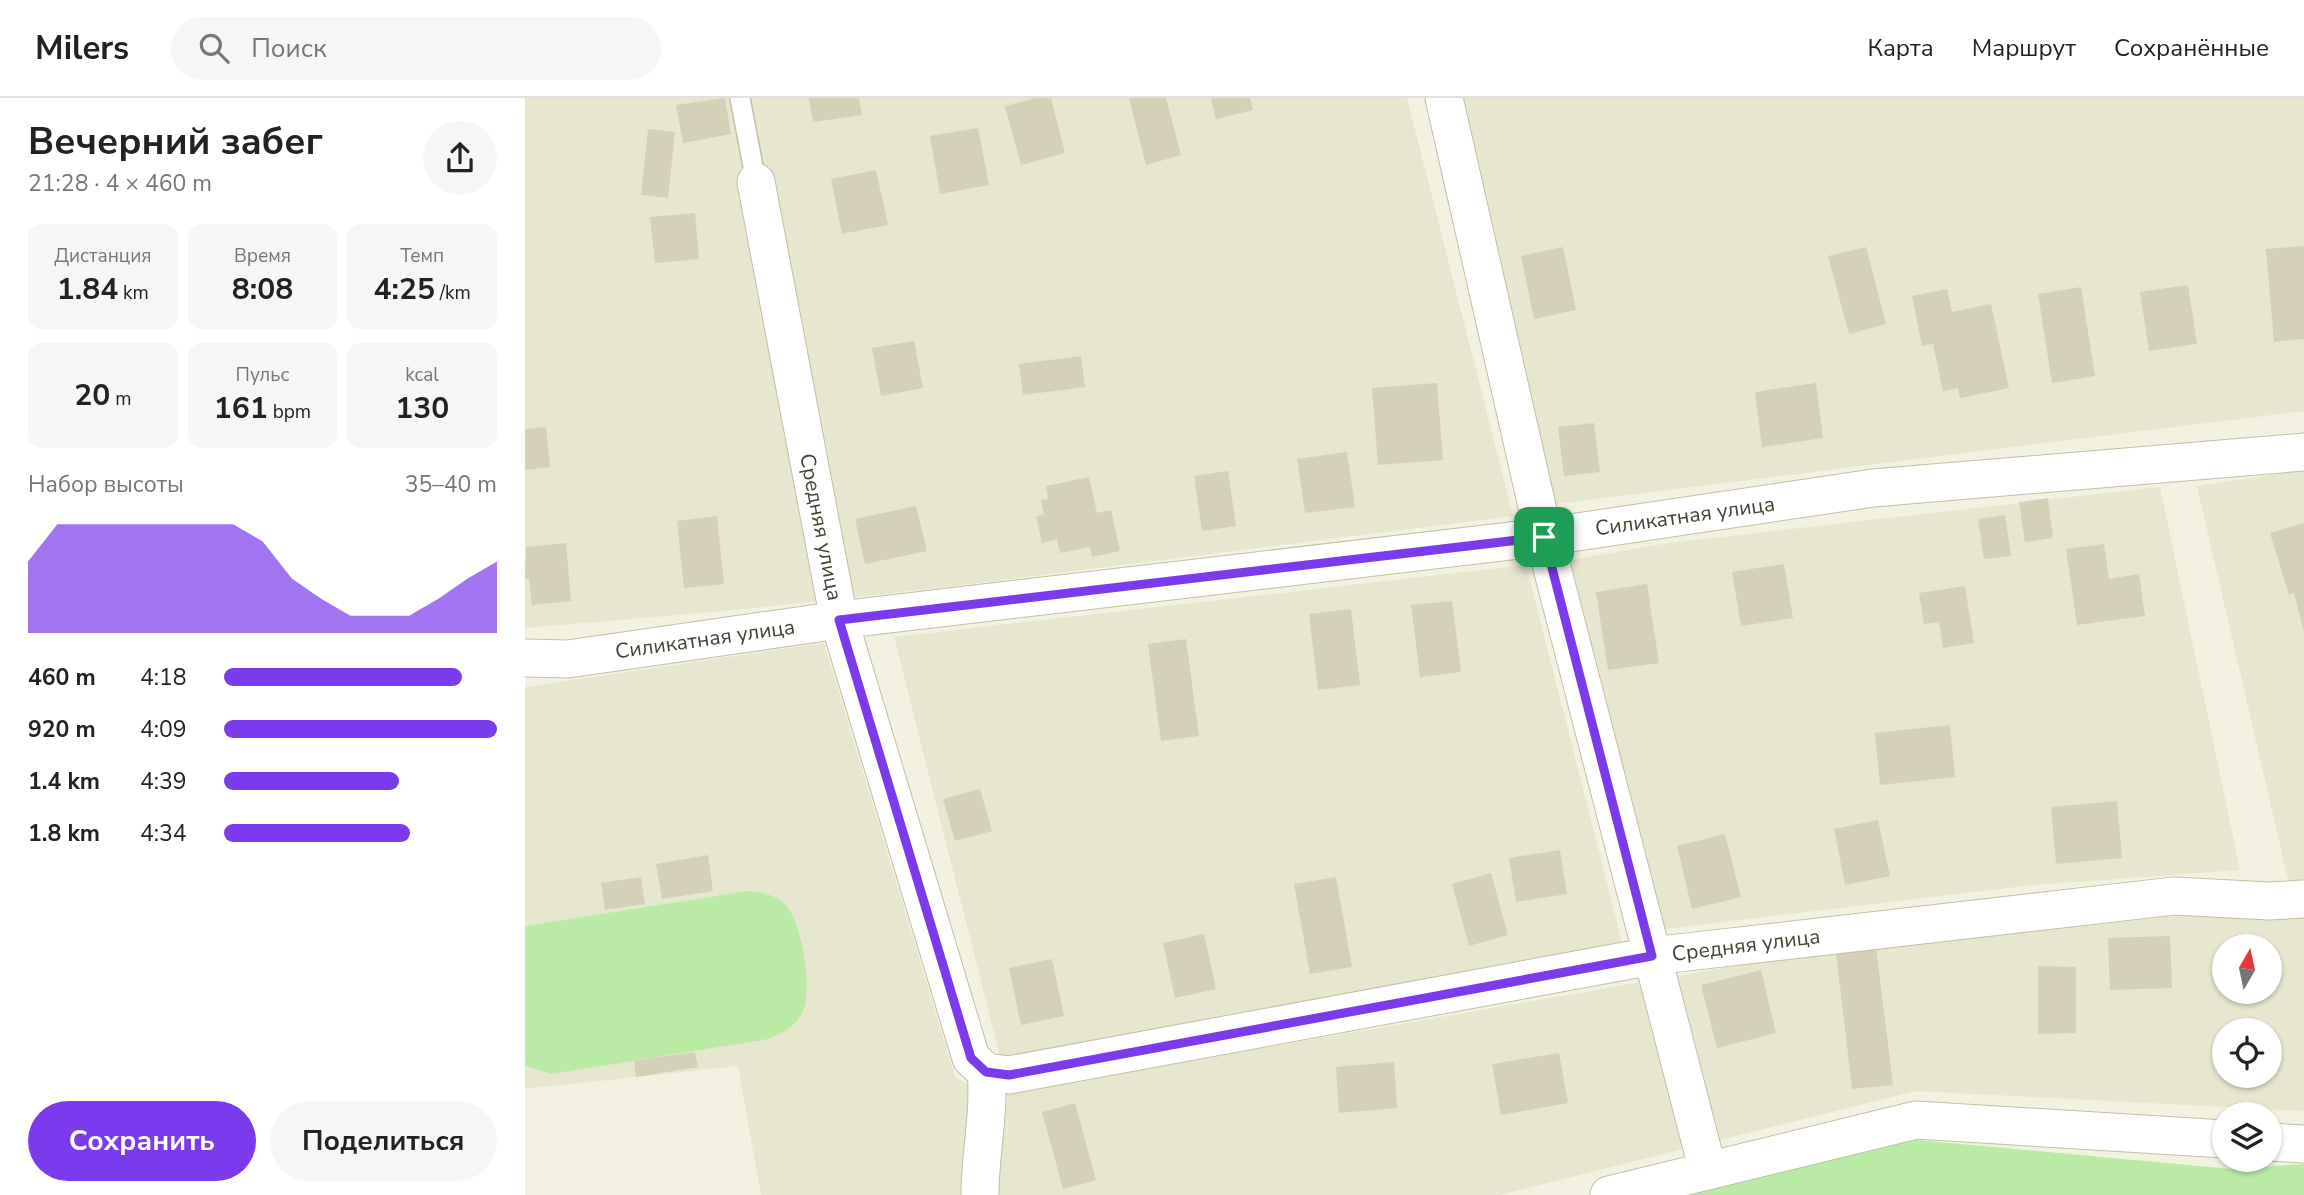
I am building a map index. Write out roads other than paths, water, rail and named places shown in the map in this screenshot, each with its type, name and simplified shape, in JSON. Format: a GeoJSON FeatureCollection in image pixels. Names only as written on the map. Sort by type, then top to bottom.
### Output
{"type":"FeatureCollection","features":[{"type":"Feature","properties":{"kind":"street"},"geometry":{"type":"LineString","coordinates":[[1444,98],[1544,537],[1708,1171]]}},
{"type":"Feature","properties":{"kind":"street","name":"Средняя улица"},"geometry":{"type":"LineString","coordinates":[[757,182],[839,620],[971,1058],[986,1072],[1009,1075],[1652,956],[2174,896],[2269,901],[2304,899]]}},
{"type":"Feature","properties":{"kind":"street","name":"Силикатная улица"},"geometry":{"type":"LineString","coordinates":[[525,658],[568,659],[839,620],[1544,537],[1873,488],[2304,453]]}},
{"type":"Feature","properties":{"kind":"street"},"geometry":{"type":"LineString","coordinates":[[980,1195],[980,1162],[988,1096],[986,1072]]}},
{"type":"Feature","properties":{"kind":"street"},"geometry":{"type":"LineString","coordinates":[[1609,1195],[1916,1120],[2212,1138]]}},
{"type":"Feature","properties":{"kind":"street"},"geometry":{"type":"LineString","coordinates":[[2282,1143],[2304,1144]]}},
{"type":"Feature","properties":{"kind":"lane"},"geometry":{"type":"LineString","coordinates":[[740,98],[757,182]]}}]}
